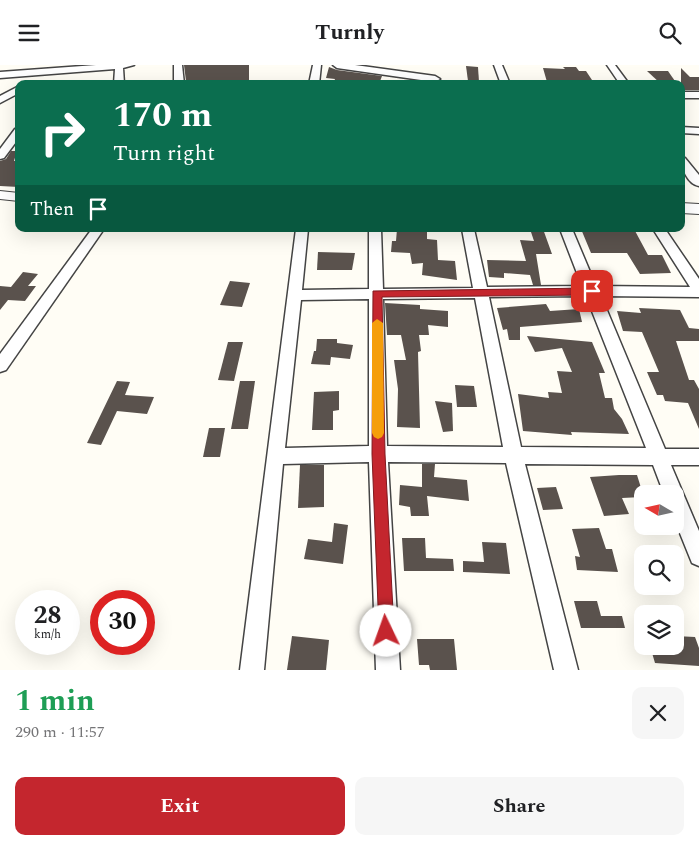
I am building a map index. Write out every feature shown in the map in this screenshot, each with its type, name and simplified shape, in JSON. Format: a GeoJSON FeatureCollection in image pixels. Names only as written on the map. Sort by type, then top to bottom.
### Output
{"type":"FeatureCollection","features":[{"type":"Feature","properties":{"kind":"street"},"geometry":{"type":"LineString","coordinates":[[119,65],[119,80]]}},
{"type":"Feature","properties":{"kind":"street"},"geometry":{"type":"LineString","coordinates":[[0,75],[47,72],[67,67],[130,65]]}},
{"type":"Feature","properties":{"kind":"street"},"geometry":{"type":"LineString","coordinates":[[178,65],[179,80]]}},
{"type":"Feature","properties":{"kind":"street"},"geometry":{"type":"LineString","coordinates":[[315,80],[317,65]]}},
{"type":"Feature","properties":{"kind":"street"},"geometry":{"type":"LineString","coordinates":[[337,65],[430,80]]}},
{"type":"Feature","properties":{"kind":"street"},"geometry":{"type":"LineString","coordinates":[[430,65],[436,80]]}},
{"type":"Feature","properties":{"kind":"street"},"geometry":{"type":"LineString","coordinates":[[498,65],[504,80]]}},
{"type":"Feature","properties":{"kind":"street"},"geometry":{"type":"LineString","coordinates":[[612,65],[622,80]]}},
{"type":"Feature","properties":{"kind":"street"},"geometry":{"type":"LineString","coordinates":[[62,80],[67,67]]}},
{"type":"Feature","properties":{"kind":"street"},"geometry":{"type":"LineString","coordinates":[[34,80],[47,72]]}},
{"type":"Feature","properties":{"kind":"street"},"geometry":{"type":"LineString","coordinates":[[0,100],[15,91]]}},
{"type":"Feature","properties":{"kind":"street"},"geometry":{"type":"LineString","coordinates":[[685,95],[699,95]]}},
{"type":"Feature","properties":{"kind":"street"},"geometry":{"type":"LineString","coordinates":[[685,131],[699,131]]}},
{"type":"Feature","properties":{"kind":"street"},"geometry":{"type":"LineString","coordinates":[[0,156],[15,137]]}},
{"type":"Feature","properties":{"kind":"street"},"geometry":{"type":"LineString","coordinates":[[685,164],[699,183]]}},
{"type":"Feature","properties":{"kind":"street"},"geometry":{"type":"LineString","coordinates":[[0,195],[15,197]]}},
{"type":"Feature","properties":{"kind":"street"},"geometry":{"type":"LineString","coordinates":[[685,209],[699,209]]}},
{"type":"Feature","properties":{"kind":"street"},"geometry":{"type":"LineString","coordinates":[[0,366],[96,232]]}},
{"type":"Feature","properties":{"kind":"street"},"geometry":{"type":"LineString","coordinates":[[252,670],[302,232]]}},
{"type":"Feature","properties":{"kind":"street"},"geometry":{"type":"LineString","coordinates":[[375,232],[378,454],[388,670]]}},
{"type":"Feature","properties":{"kind":"street"},"geometry":{"type":"LineString","coordinates":[[469,232],[514,456],[566,670]]}},
{"type":"Feature","properties":{"kind":"street"},"geometry":{"type":"LineString","coordinates":[[567,232],[671,485]]}},
{"type":"Feature","properties":{"kind":"street"},"geometry":{"type":"LineString","coordinates":[[661,232],[699,291]]}},
{"type":"Feature","properties":{"kind":"street"},"geometry":{"type":"LineString","coordinates":[[295,295],[699,291]]}},
{"type":"Feature","properties":{"kind":"street"},"geometry":{"type":"LineString","coordinates":[[275,456],[378,454],[699,457]]}},
{"type":"Feature","properties":{"kind":"street"},"geometry":{"type":"LineString","coordinates":[[684,518],[699,556]]}},
{"type":"Feature","properties":{"kind":"building"},"geometry":{"type":"Polygon","coordinates":[[[184,65],[249,65],[249,80],[186,80],[184,65]]]}},
{"type":"Feature","properties":{"kind":"building"},"geometry":{"type":"Polygon","coordinates":[[[466,66],[478,67],[479,80],[468,80],[466,66]]]}},
{"type":"Feature","properties":{"kind":"building"},"geometry":{"type":"Polygon","coordinates":[[[329,67],[337,70],[382,76],[380,80],[335,80],[326,78],[329,67]]]}},
{"type":"Feature","properties":{"kind":"building"},"geometry":{"type":"Polygon","coordinates":[[[563,67],[576,67],[579,71],[586,71],[592,80],[546,80],[543,68],[565,69],[563,67]]]}},
{"type":"Feature","properties":{"kind":"building"},"geometry":{"type":"Polygon","coordinates":[[[681,68],[690,77],[699,77],[699,90],[685,90],[685,80],[681,80],[681,68]]]}},
{"type":"Feature","properties":{"kind":"building"},"geometry":{"type":"Polygon","coordinates":[[[647,71],[668,71],[674,80],[657,80],[647,71]]]}},
{"type":"Feature","properties":{"kind":"building"},"geometry":{"type":"Polygon","coordinates":[[[11,151],[15,151],[15,187],[0,186],[0,161],[6,159],[11,151]]]}},
{"type":"Feature","properties":{"kind":"building"},"geometry":{"type":"Polygon","coordinates":[[[397,232],[427,232],[427,239],[437,240],[438,260],[455,261],[457,280],[422,275],[423,263],[412,264],[410,253],[391,252],[392,241],[396,241],[397,232]]]}},
{"type":"Feature","properties":{"kind":"building"},"geometry":{"type":"Polygon","coordinates":[[[531,232],[544,232],[552,254],[536,254],[541,285],[533,285],[530,275],[504,273],[504,278],[489,277],[487,260],[526,261],[520,240],[534,241],[531,232]]]}},
{"type":"Feature","properties":{"kind":"building"},"geometry":{"type":"Polygon","coordinates":[[[582,232],[636,232],[648,255],[662,255],[671,273],[640,274],[627,253],[591,253],[582,232]]]}},
{"type":"Feature","properties":{"kind":"building"},"geometry":{"type":"Polygon","coordinates":[[[318,252],[355,253],[352,270],[317,270],[318,252]]]}},
{"type":"Feature","properties":{"kind":"building"},"geometry":{"type":"Polygon","coordinates":[[[23,272],[38,274],[28,286],[36,286],[25,301],[8,300],[0,310],[0,286],[11,287],[23,272]]]}},
{"type":"Feature","properties":{"kind":"building"},"geometry":{"type":"Polygon","coordinates":[[[230,281],[250,283],[242,307],[220,305],[230,281]]]}},
{"type":"Feature","properties":{"kind":"building"},"geometry":{"type":"Polygon","coordinates":[[[385,303],[420,305],[420,309],[448,311],[448,327],[428,325],[429,335],[419,335],[421,351],[418,352],[420,428],[397,427],[398,389],[394,360],[406,360],[401,335],[387,335],[385,303]]]}},
{"type":"Feature","properties":{"kind":"building"},"geometry":{"type":"Polygon","coordinates":[[[546,304],[550,311],[579,309],[582,322],[520,327],[520,340],[509,340],[507,329],[503,330],[497,308],[546,304]]]}},
{"type":"Feature","properties":{"kind":"building"},"geometry":{"type":"Polygon","coordinates":[[[639,308],[680,310],[689,328],[699,329],[699,341],[676,341],[689,380],[694,380],[699,389],[699,429],[688,403],[665,401],[663,395],[657,395],[647,372],[659,372],[642,332],[623,331],[617,311],[641,313],[639,308]]]}},
{"type":"Feature","properties":{"kind":"building"},"geometry":{"type":"Polygon","coordinates":[[[527,336],[592,342],[605,373],[599,373],[605,398],[612,398],[614,409],[622,419],[629,434],[571,432],[572,435],[523,431],[518,394],[549,398],[548,392],[562,393],[557,371],[572,372],[562,348],[535,352],[527,336]]]}},
{"type":"Feature","properties":{"kind":"building"},"geometry":{"type":"Polygon","coordinates":[[[317,339],[337,339],[337,343],[353,345],[350,359],[331,357],[330,365],[311,364],[314,351],[316,351],[317,339]]]}},
{"type":"Feature","properties":{"kind":"building"},"geometry":{"type":"Polygon","coordinates":[[[228,342],[243,342],[234,381],[218,380],[228,342]]]}},
{"type":"Feature","properties":{"kind":"building"},"geometry":{"type":"Polygon","coordinates":[[[117,381],[130,382],[125,395],[154,397],[147,414],[117,411],[101,445],[87,443],[117,381]]]}},
{"type":"Feature","properties":{"kind":"building"},"geometry":{"type":"Polygon","coordinates":[[[240,381],[255,381],[248,429],[231,429],[240,381]]]}},
{"type":"Feature","properties":{"kind":"building"},"geometry":{"type":"Polygon","coordinates":[[[455,385],[474,386],[477,407],[457,407],[455,385]]]}},
{"type":"Feature","properties":{"kind":"building"},"geometry":{"type":"Polygon","coordinates":[[[339,391],[339,410],[333,411],[333,430],[312,430],[314,392],[339,391]]]}},
{"type":"Feature","properties":{"kind":"building"},"geometry":{"type":"Polygon","coordinates":[[[435,401],[452,403],[453,431],[443,432],[435,401]]]}},
{"type":"Feature","properties":{"kind":"building"},"geometry":{"type":"Polygon","coordinates":[[[209,428],[225,428],[220,457],[203,457],[209,428]]]}},
{"type":"Feature","properties":{"kind":"building"},"geometry":{"type":"Polygon","coordinates":[[[422,464],[435,464],[434,477],[467,480],[469,501],[427,496],[429,516],[411,516],[410,507],[399,505],[400,485],[422,487],[422,464]]]}},
{"type":"Feature","properties":{"kind":"building"},"geometry":{"type":"Polygon","coordinates":[[[300,465],[324,465],[324,507],[298,508],[300,465]]]}},
{"type":"Feature","properties":{"kind":"building"},"geometry":{"type":"Polygon","coordinates":[[[637,475],[640,485],[634,485],[634,497],[622,498],[629,514],[604,516],[590,477],[637,475]]]}},
{"type":"Feature","properties":{"kind":"building"},"geometry":{"type":"Polygon","coordinates":[[[556,487],[563,509],[543,510],[537,488],[556,487]]]}},
{"type":"Feature","properties":{"kind":"building"},"geometry":{"type":"Polygon","coordinates":[[[334,523],[348,525],[343,564],[304,559],[308,539],[332,542],[334,523]]]}},
{"type":"Feature","properties":{"kind":"building"},"geometry":{"type":"Polygon","coordinates":[[[599,528],[606,549],[612,549],[618,572],[577,570],[575,556],[580,557],[572,529],[599,528]]]}},
{"type":"Feature","properties":{"kind":"building"},"geometry":{"type":"Polygon","coordinates":[[[402,538],[425,538],[426,558],[453,559],[454,571],[404,571],[402,538]]]}},
{"type":"Feature","properties":{"kind":"building"},"geometry":{"type":"Polygon","coordinates":[[[482,542],[506,543],[510,574],[463,572],[463,561],[484,562],[482,542]]]}},
{"type":"Feature","properties":{"kind":"building"},"geometry":{"type":"Polygon","coordinates":[[[574,601],[597,601],[601,616],[622,616],[625,628],[581,628],[574,601]]]}},
{"type":"Feature","properties":{"kind":"building"},"geometry":{"type":"Polygon","coordinates":[[[292,636],[329,640],[326,670],[287,670],[292,636]]]}},
{"type":"Feature","properties":{"kind":"building"},"geometry":{"type":"Polygon","coordinates":[[[684,636],[695,637],[699,648],[699,666],[655,663],[653,655],[684,655],[684,636]]]}},
{"type":"Feature","properties":{"kind":"building"},"geometry":{"type":"Polygon","coordinates":[[[417,639],[454,639],[457,670],[430,670],[429,665],[419,665],[417,639]]]}},
{"type":"Feature","properties":{"kind":"slow traffic"},"geometry":{"type":"LineString","coordinates":[[377,323],[378,433]]}},
{"type":"Feature","properties":{"kind":"route"},"geometry":{"type":"LineString","coordinates":[[386,631],[378,454],[377,293],[592,291]]}}]}
